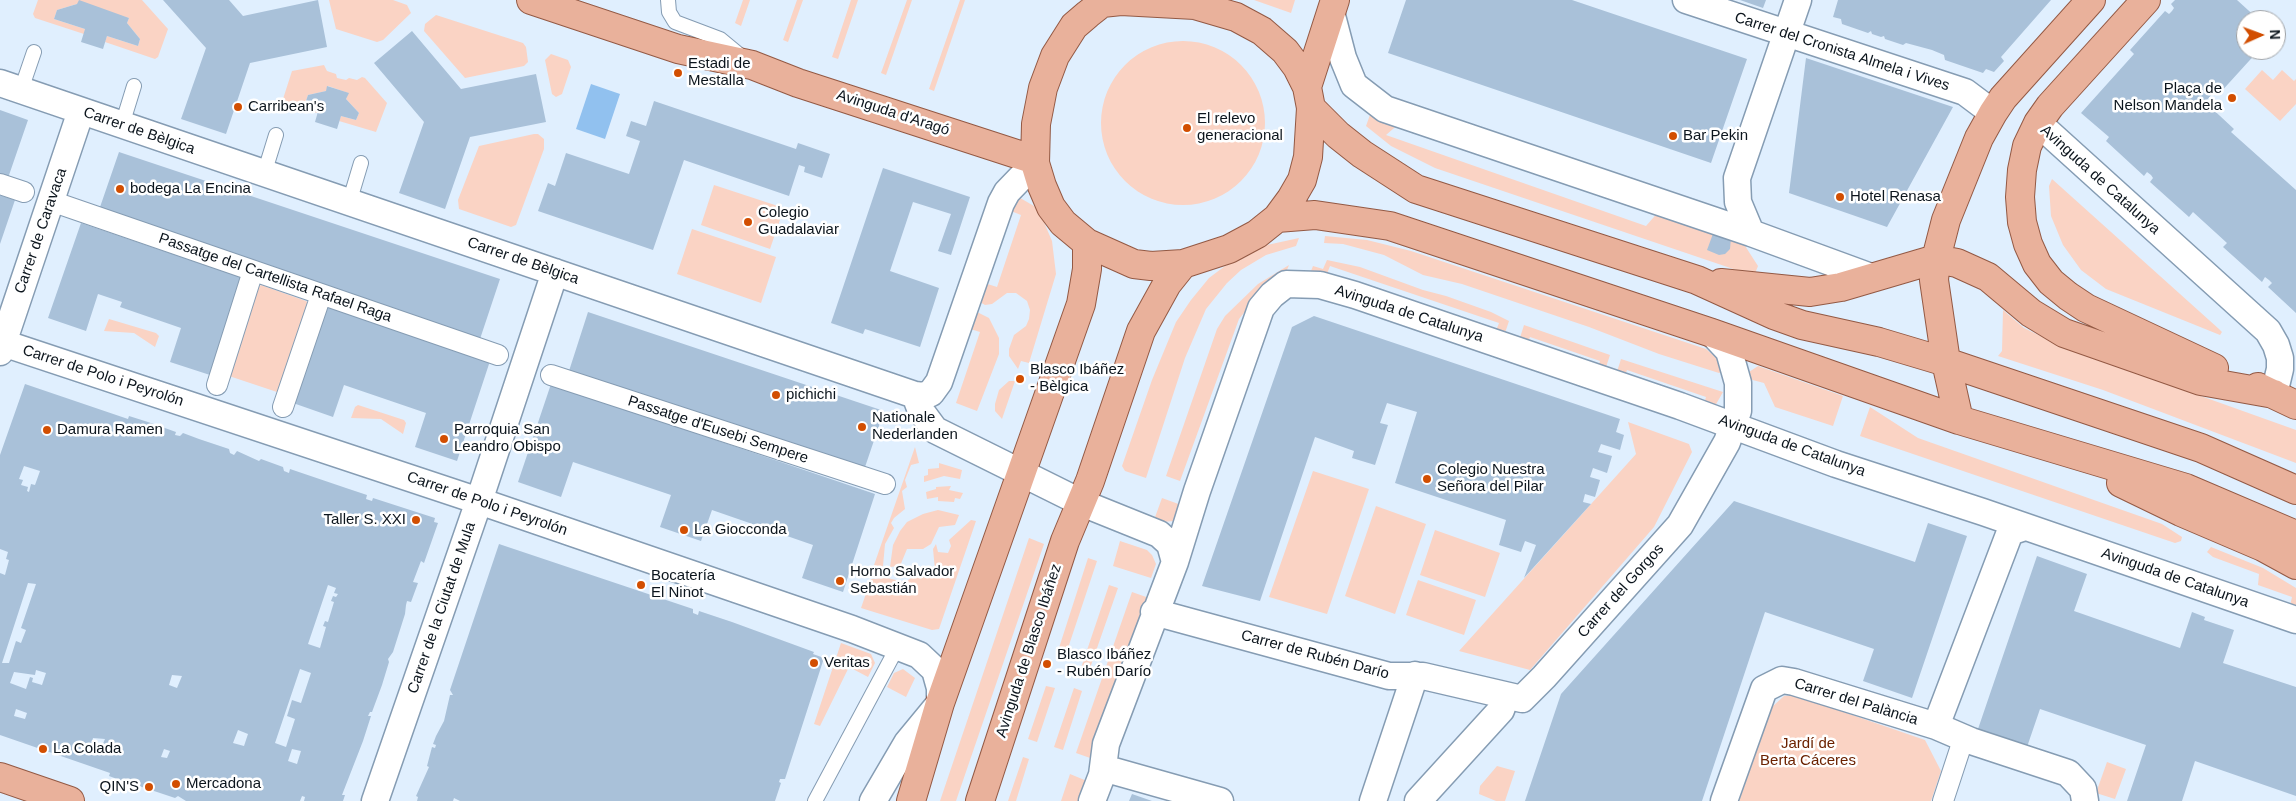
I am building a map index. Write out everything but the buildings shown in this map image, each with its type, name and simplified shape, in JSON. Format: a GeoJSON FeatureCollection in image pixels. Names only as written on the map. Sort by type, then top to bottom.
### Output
{"type":"FeatureCollection","features":[{"type":"Feature","properties":{"kind":"main road","name":"Avinguda d'Aragó"},"geometry":{"type":"LineString","coordinates":[[531,0],[678,49],[752,65],[798,83],[1035,161]]}},
{"type":"Feature","properties":{"kind":"main road"},"geometry":{"type":"LineString","coordinates":[[1959,420],[1946,362],[1936,300],[1936,259],[1957,188],[1979,138],[2003,98],[2091,0]]}},
{"type":"Feature","properties":{"kind":"main road"},"geometry":{"type":"LineString","coordinates":[[2038,123],[2050,106],[2146,0]]}},
{"type":"Feature","properties":{"kind":"main road"},"geometry":{"type":"LineString","coordinates":[[1333,6],[1309,98],[1308,157],[1302,180],[1277,218],[1257,234],[1229,249],[1183,264],[1152,266],[1134,264],[1087,243],[1063,223],[1051,207],[1042,186],[1035,161],[1036,124],[1041,97],[1055,56],[1074,26],[1102,2],[1195,5],[1236,17],[1262,31],[1285,51],[1297,67],[1309,98],[1338,135],[1362,154],[1416,189],[1697,280],[1774,315],[1802,325],[1879,342],[1946,362],[2201,448],[2296,490]]}},
{"type":"Feature","properties":{"kind":"main road","name":"Avinguda de Catalunya"},"geometry":{"type":"LineString","coordinates":[[2038,123],[2027,146],[2022,170],[2020,197],[2022,222],[2028,244],[2037,264],[2051,282],[2086,308],[2164,346],[2285,399]]}},
{"type":"Feature","properties":{"kind":"main road"},"geometry":{"type":"LineString","coordinates":[[1277,218],[1315,214],[1390,226],[1712,333],[1959,420],[2186,488],[2296,535]]}},
{"type":"Feature","properties":{"kind":"main road"},"geometry":{"type":"LineString","coordinates":[[910,801],[940,703],[1081,304],[1087,269],[1087,243]]}},
{"type":"Feature","properties":{"kind":"main road"},"geometry":{"type":"LineString","coordinates":[[1697,280],[1810,292],[1840,287],[1871,276],[1936,259],[1957,263],[1980,273],[2003,288],[2032,313],[2064,333],[2202,380],[2285,399]]}},
{"type":"Feature","properties":{"kind":"main road","name":"Avinguda de Blasco Ibáñez"},"geometry":{"type":"LineString","coordinates":[[980,801],[1065,541],[1082,503],[1141,331],[1167,284],[1183,264]]}},
{"type":"Feature","properties":{"kind":"main road"},"geometry":{"type":"LineString","coordinates":[[2052,449],[2181,512],[2263,547],[2296,565]]}},
{"type":"Feature","properties":{"kind":"main road"},"geometry":{"type":"LineString","coordinates":[[0,777],[70,801]]}},
{"type":"Feature","properties":{"kind":"street","name":"Carrer del Cronista Almela i Vives"},"geometry":{"type":"LineString","coordinates":[[1686,0],[1965,92],[1993,113]]}},
{"type":"Feature","properties":{"kind":"street"},"geometry":{"type":"LineString","coordinates":[[1751,233],[1738,202],[1737,178],[1798,0]]}},
{"type":"Feature","properties":{"kind":"street"},"geometry":{"type":"LineString","coordinates":[[1333,6],[1343,58],[1354,85],[1384,109],[1751,233],[1871,276]]}},
{"type":"Feature","properties":{"kind":"street","name":"Carrer de Bèlgica"},"geometry":{"type":"LineString","coordinates":[[10,87],[915,395]]}},
{"type":"Feature","properties":{"kind":"street","name":"Carrer de Caravaca"},"geometry":{"type":"LineString","coordinates":[[1,346],[81,111]]}},
{"type":"Feature","properties":{"kind":"street","name":"Avinguda de Catalunya"},"geometry":{"type":"LineString","coordinates":[[2038,123],[2268,332],[2276,345],[2280,358],[2285,399]]}},
{"type":"Feature","properties":{"kind":"street"},"geometry":{"type":"LineString","coordinates":[[1035,161],[1007,192],[1000,203],[938,382],[931,393],[924,396],[915,395],[921,412],[935,430],[1082,503],[1158,534],[1170,544],[1175,562],[1154,612],[1106,744],[1103,768],[1092,801]]}},
{"type":"Feature","properties":{"kind":"street"},"geometry":{"type":"LineString","coordinates":[[0,184],[24,192]]}},
{"type":"Feature","properties":{"kind":"street","name":"Passatge del Cartellista Rafael Raga"},"geometry":{"type":"LineString","coordinates":[[51,201],[498,355]]}},
{"type":"Feature","properties":{"kind":"street"},"geometry":{"type":"LineString","coordinates":[[217,385],[253,271]]}},
{"type":"Feature","properties":{"kind":"street","name":"Carrer de la Ciutat de Mula"},"geometry":{"type":"LineString","coordinates":[[375,801],[479,501],[555,272]]}},
{"type":"Feature","properties":{"kind":"street","name":"Avinguda de Catalunya"},"geometry":{"type":"LineString","coordinates":[[1175,562],[1261,308],[1272,294],[1286,284],[1320,285],[1355,295],[1734,426],[1836,464],[2296,620]]}},
{"type":"Feature","properties":{"kind":"street"},"geometry":{"type":"LineString","coordinates":[[282,407],[322,295]]}},
{"type":"Feature","properties":{"kind":"street","name":"Carrer del Gorgos"},"geometry":{"type":"LineString","coordinates":[[1506,696],[1522,699],[1680,525],[1734,426],[1739,397],[1735,368],[1729,351],[1712,333]]}},
{"type":"Feature","properties":{"kind":"street","name":"Carrer de Polo i Peyrolón"},"geometry":{"type":"LineString","coordinates":[[1,346],[479,501],[898,646],[919,656],[935,670],[940,688],[940,703]]}},
{"type":"Feature","properties":{"kind":"street","name":"Passatge d'Eusebi Sempere"},"geometry":{"type":"LineString","coordinates":[[551,375],[885,484]]}},
{"type":"Feature","properties":{"kind":"street","name":"Carrer del Palància"},"geometry":{"type":"LineString","coordinates":[[1724,801],[1764,689],[1782,680],[1794,682],[1936,726],[2010,532],[2025,527]]}},
{"type":"Feature","properties":{"kind":"street","name":"Carrer de Rubén Darío"},"geometry":{"type":"LineString","coordinates":[[1154,612],[1389,676],[1415,676],[1506,696]]}},
{"type":"Feature","properties":{"kind":"street"},"geometry":{"type":"LineString","coordinates":[[1373,801],[1415,676]]}},
{"type":"Feature","properties":{"kind":"street"},"geometry":{"type":"LineString","coordinates":[[1418,801],[1501,710],[1506,696]]}},
{"type":"Feature","properties":{"kind":"street"},"geometry":{"type":"LineString","coordinates":[[873,801],[907,743],[940,703]]}},
{"type":"Feature","properties":{"kind":"street"},"geometry":{"type":"LineString","coordinates":[[1936,726],[1964,738],[2068,773],[2083,789],[2085,801]]}},
{"type":"Feature","properties":{"kind":"street"},"geometry":{"type":"LineString","coordinates":[[1943,801],[1964,738]]}},
{"type":"Feature","properties":{"kind":"street"},"geometry":{"type":"LineString","coordinates":[[1103,768],[1220,801]]}},
{"type":"Feature","properties":{"kind":"lane","name":"Avinguda d'Aragó"},"geometry":{"type":"LineString","coordinates":[[668,0],[669,12],[675,22],[720,39],[752,65]]}},
{"type":"Feature","properties":{"kind":"lane"},"geometry":{"type":"LineString","coordinates":[[10,87],[34,52]]}},
{"type":"Feature","properties":{"kind":"lane"},"geometry":{"type":"LineString","coordinates":[[122,125],[134,86]]}},
{"type":"Feature","properties":{"kind":"lane"},"geometry":{"type":"LineString","coordinates":[[264,174],[276,135]]}},
{"type":"Feature","properties":{"kind":"lane"},"geometry":{"type":"LineString","coordinates":[[349,203],[361,164]]}},
{"type":"Feature","properties":{"kind":"lane"},"geometry":{"type":"LineString","coordinates":[[815,801],[898,646]]}},
{"type":"Feature","properties":{"kind":"green space"},"geometry":{"type":"Polygon","coordinates":[[[38,0],[142,0],[168,29],[158,57],[155,59],[105,42],[107,36],[138,46],[140,39],[127,23],[129,18],[77,4],[57,10],[54,19],[85,29],[84,34],[35,18],[33,14],[38,0]]]}},
{"type":"Feature","properties":{"kind":"green space"},"geometry":{"type":"Polygon","coordinates":[[[329,0],[393,0],[407,5],[411,13],[383,40],[377,42],[336,29],[329,0]]]}},
{"type":"Feature","properties":{"kind":"green space"},"geometry":{"type":"Polygon","coordinates":[[[743,0],[750,0],[741,26],[735,23],[743,0]]]}},
{"type":"Feature","properties":{"kind":"green space"},"geometry":{"type":"Polygon","coordinates":[[[797,0],[803,0],[788,42],[783,40],[797,0]]]}},
{"type":"Feature","properties":{"kind":"green space"},"geometry":{"type":"Polygon","coordinates":[[[851,0],[858,0],[838,59],[832,57],[851,0]]]}},
{"type":"Feature","properties":{"kind":"green space"},"geometry":{"type":"Polygon","coordinates":[[[907,0],[912,0],[886,75],[881,73],[907,0]]]}},
{"type":"Feature","properties":{"kind":"green space"},"geometry":{"type":"Polygon","coordinates":[[[960,0],[965,0],[934,91],[929,89],[960,0]]]}},
{"type":"Feature","properties":{"kind":"green space"},"geometry":{"type":"Polygon","coordinates":[[[1254,0],[1295,0],[1291,13],[1254,0]]]}},
{"type":"Feature","properties":{"kind":"green space"},"geometry":{"type":"Polygon","coordinates":[[[436,15],[523,43],[526,47],[528,62],[524,66],[465,78],[424,31],[425,24],[436,15]]]}},
{"type":"Feature","properties":{"kind":"green space"},"geometry":{"type":"Polygon","coordinates":[[[1191,41],[1207,44],[1222,50],[1247,71],[1256,84],[1262,99],[1265,123],[1264,139],[1256,162],[1235,187],[1222,196],[1207,202],[1175,205],[1159,202],[1137,192],[1114,169],[1102,139],[1101,115],[1104,99],[1114,77],[1137,54],[1167,42],[1191,41]]]}},
{"type":"Feature","properties":{"kind":"green space"},"geometry":{"type":"Polygon","coordinates":[[[551,54],[568,60],[571,67],[562,94],[556,97],[552,94],[545,60],[551,54]]]}},
{"type":"Feature","properties":{"kind":"green space"},"geometry":{"type":"Polygon","coordinates":[[[324,65],[327,71],[336,74],[337,78],[357,80],[362,77],[365,78],[387,103],[376,132],[339,121],[341,116],[356,120],[359,113],[346,99],[348,93],[328,86],[326,91],[308,95],[305,104],[319,108],[317,113],[284,102],[283,99],[292,71],[324,65]]]}},
{"type":"Feature","properties":{"kind":"green space"},"geometry":{"type":"Polygon","coordinates":[[[2262,70],[2273,80],[2282,70],[2294,81],[2296,79],[2296,104],[2280,121],[2245,89],[2262,70]]]}},
{"type":"Feature","properties":{"kind":"green space"},"geometry":{"type":"Polygon","coordinates":[[[1371,112],[1401,122],[1386,135],[1646,226],[1660,210],[1740,238],[1758,266],[1754,276],[1435,168],[1391,146],[1366,126],[1371,112]]]}},
{"type":"Feature","properties":{"kind":"green space"},"geometry":{"type":"Polygon","coordinates":[[[538,134],[544,139],[544,149],[516,225],[511,227],[459,209],[458,200],[479,146],[538,134]]]}},
{"type":"Feature","properties":{"kind":"green space"},"geometry":{"type":"Polygon","coordinates":[[[2052,179],[2219,329],[2222,332],[2220,335],[2106,289],[2081,270],[2063,245],[2051,216],[2049,186],[2052,179]]]}},
{"type":"Feature","properties":{"kind":"green space"},"geometry":{"type":"Polygon","coordinates":[[[714,185],[784,208],[770,249],[701,225],[714,185]]]}},
{"type":"Feature","properties":{"kind":"green space"},"geometry":{"type":"Polygon","coordinates":[[[1015,195],[1034,206],[1040,213],[1052,241],[1056,274],[1029,363],[1021,361],[1018,369],[1009,356],[1009,349],[1014,335],[1026,326],[1029,319],[1030,310],[1027,301],[1016,293],[1007,293],[992,304],[985,305],[980,302],[981,282],[997,287],[1021,215],[1006,209],[1015,195]]]}},
{"type":"Feature","properties":{"kind":"green space"},"geometry":{"type":"Polygon","coordinates":[[[692,229],[776,257],[761,303],[677,274],[692,229]]]}},
{"type":"Feature","properties":{"kind":"green space"},"geometry":{"type":"Polygon","coordinates":[[[1325,236],[1367,240],[1411,251],[1706,349],[1720,361],[1725,371],[1719,373],[1659,354],[1589,327],[1462,284],[1423,275],[1384,255],[1343,244],[1324,243],[1325,236]]]}},
{"type":"Feature","properties":{"kind":"green space"},"geometry":{"type":"Polygon","coordinates":[[[1299,238],[1296,246],[1266,255],[1241,270],[1227,283],[1206,309],[1185,358],[1146,478],[1125,471],[1122,466],[1152,380],[1176,322],[1191,300],[1209,278],[1229,263],[1267,245],[1299,238]]]}},
{"type":"Feature","properties":{"kind":"green space"},"geometry":{"type":"Polygon","coordinates":[[[1327,260],[1360,267],[1491,312],[1509,321],[1503,339],[1494,336],[1499,323],[1330,266],[1325,279],[1309,276],[1313,266],[1323,269],[1327,260]]]}},
{"type":"Feature","properties":{"kind":"green space"},"geometry":{"type":"Polygon","coordinates":[[[1289,265],[1285,275],[1247,309],[1239,319],[1180,481],[1166,476],[1217,329],[1225,316],[1258,284],[1289,265]]]}},
{"type":"Feature","properties":{"kind":"green space"},"geometry":{"type":"Polygon","coordinates":[[[261,285],[306,301],[309,304],[277,392],[229,376],[257,288],[261,285]]]}},
{"type":"Feature","properties":{"kind":"green space"},"geometry":{"type":"Polygon","coordinates":[[[971,309],[989,318],[999,338],[999,354],[977,411],[956,403],[980,332],[964,327],[971,309]]]}},
{"type":"Feature","properties":{"kind":"green space"},"geometry":{"type":"Polygon","coordinates":[[[2003,310],[2024,328],[2061,346],[2296,430],[2296,463],[2103,390],[1998,356],[2002,351],[2003,310]]]}},
{"type":"Feature","properties":{"kind":"green space"},"geometry":{"type":"Polygon","coordinates":[[[109,319],[156,333],[159,336],[155,347],[134,333],[104,331],[109,319]]]}},
{"type":"Feature","properties":{"kind":"green space"},"geometry":{"type":"Polygon","coordinates":[[[1524,325],[1610,355],[1604,373],[1597,371],[1600,361],[1530,337],[1526,347],[1518,344],[1524,325]]]}},
{"type":"Feature","properties":{"kind":"green space"},"geometry":{"type":"Polygon","coordinates":[[[1621,359],[1723,392],[1715,406],[1703,407],[1706,397],[1627,370],[1623,381],[1615,378],[1621,359]]]}},
{"type":"Feature","properties":{"kind":"green space"},"geometry":{"type":"Polygon","coordinates":[[[1758,366],[1843,396],[1833,426],[1775,407],[1764,383],[1749,379],[1749,372],[1758,366]]]}},
{"type":"Feature","properties":{"kind":"green space"},"geometry":{"type":"Polygon","coordinates":[[[1009,381],[1015,381],[1002,419],[995,411],[995,404],[999,390],[1009,381]]]}},
{"type":"Feature","properties":{"kind":"green space"},"geometry":{"type":"Polygon","coordinates":[[[358,405],[404,420],[406,423],[403,434],[381,419],[351,418],[355,407],[358,405]]]}},
{"type":"Feature","properties":{"kind":"green space"},"geometry":{"type":"Polygon","coordinates":[[[1870,407],[1918,438],[2162,524],[2182,537],[2181,541],[2175,543],[1860,436],[1870,407]]]}},
{"type":"Feature","properties":{"kind":"green space"},"geometry":{"type":"Polygon","coordinates":[[[1628,422],[1689,444],[1692,452],[1654,527],[1530,670],[1459,651],[1636,454],[1628,422]]]}},
{"type":"Feature","properties":{"kind":"green space"},"geometry":{"type":"Polygon","coordinates":[[[915,447],[919,463],[911,465],[905,480],[907,487],[902,491],[905,509],[891,523],[894,528],[885,544],[883,566],[873,568],[915,447]]]}},
{"type":"Feature","properties":{"kind":"green space"},"geometry":{"type":"Polygon","coordinates":[[[939,463],[962,470],[960,479],[944,476],[924,482],[924,476],[928,475],[928,469],[939,468],[939,463]]]}},
{"type":"Feature","properties":{"kind":"green space"},"geometry":{"type":"Polygon","coordinates":[[[1313,471],[1369,489],[1327,614],[1269,597],[1313,471]]]}},
{"type":"Feature","properties":{"kind":"green space"},"geometry":{"type":"Polygon","coordinates":[[[951,486],[949,490],[963,493],[960,499],[955,498],[954,502],[938,501],[938,497],[927,499],[926,492],[936,489],[936,487],[951,486]]]}},
{"type":"Feature","properties":{"kind":"green space"},"geometry":{"type":"Polygon","coordinates":[[[1162,498],[1184,506],[1174,521],[1162,522],[1154,520],[1162,498]]]}},
{"type":"Feature","properties":{"kind":"green space"},"geometry":{"type":"Polygon","coordinates":[[[1376,506],[1426,524],[1395,614],[1345,596],[1376,506]]]}},
{"type":"Feature","properties":{"kind":"green space"},"geometry":{"type":"Polygon","coordinates":[[[938,510],[959,515],[955,525],[939,527],[931,544],[923,549],[907,549],[900,566],[890,567],[893,545],[907,522],[923,514],[938,510]]]}},
{"type":"Feature","properties":{"kind":"green space"},"geometry":{"type":"Polygon","coordinates":[[[971,520],[976,521],[939,629],[932,630],[861,608],[871,579],[887,578],[905,582],[913,577],[932,575],[935,570],[933,549],[936,544],[938,552],[948,553],[951,546],[949,540],[971,520]]]}},
{"type":"Feature","properties":{"kind":"green space"},"geometry":{"type":"Polygon","coordinates":[[[1435,530],[1500,553],[1485,597],[1420,575],[1435,530]]]}},
{"type":"Feature","properties":{"kind":"green space"},"geometry":{"type":"Polygon","coordinates":[[[1029,538],[1044,544],[956,801],[940,801],[1029,538]]]}},
{"type":"Feature","properties":{"kind":"green space"},"geometry":{"type":"Polygon","coordinates":[[[1120,541],[1147,550],[1152,555],[1156,564],[1151,578],[1113,566],[1120,541]]]}},
{"type":"Feature","properties":{"kind":"green space"},"geometry":{"type":"Polygon","coordinates":[[[2211,547],[2263,568],[2296,588],[2296,611],[2289,610],[2292,597],[2258,585],[2259,574],[2213,557],[2207,552],[2211,547]]]}},
{"type":"Feature","properties":{"kind":"green space"},"geometry":{"type":"Polygon","coordinates":[[[1088,558],[1097,561],[1065,657],[1057,654],[1088,558]]]}},
{"type":"Feature","properties":{"kind":"green space"},"geometry":{"type":"Polygon","coordinates":[[[1418,580],[1476,600],[1464,635],[1406,615],[1418,580]]]}},
{"type":"Feature","properties":{"kind":"green space"},"geometry":{"type":"Polygon","coordinates":[[[1109,585],[1118,588],[1089,671],[1081,668],[1109,585]]]}},
{"type":"Feature","properties":{"kind":"green space"},"geometry":{"type":"Polygon","coordinates":[[[1132,592],[1149,598],[1093,759],[1076,753],[1132,592]]]}},
{"type":"Feature","properties":{"kind":"green space"},"geometry":{"type":"Polygon","coordinates":[[[841,643],[871,654],[875,663],[868,677],[849,667],[820,726],[814,724],[841,643]]]}},
{"type":"Feature","properties":{"kind":"green space"},"geometry":{"type":"Polygon","coordinates":[[[903,669],[915,678],[906,697],[887,687],[894,673],[903,669]]]}},
{"type":"Feature","properties":{"kind":"green space"},"geometry":{"type":"Polygon","coordinates":[[[1046,686],[1055,688],[1037,742],[1028,739],[1046,686]]]}},
{"type":"Feature","properties":{"kind":"green space"},"geometry":{"type":"Polygon","coordinates":[[[1074,688],[1082,691],[1063,750],[1054,747],[1074,688]]]}},
{"type":"Feature","properties":{"kind":"green space","name":"Jardí de Berta Cáceres"},"geometry":{"type":"Polygon","coordinates":[[[1794,695],[1925,740],[1941,771],[1931,801],[1739,801],[1772,707],[1784,696],[1794,695]]]}},
{"type":"Feature","properties":{"kind":"green space"},"geometry":{"type":"Polygon","coordinates":[[[1023,757],[1029,759],[1016,801],[1008,801],[1023,757]]]}},
{"type":"Feature","properties":{"kind":"green space"},"geometry":{"type":"Polygon","coordinates":[[[2107,762],[2126,769],[2115,799],[2096,793],[2107,762]]]}},
{"type":"Feature","properties":{"kind":"green space"},"geometry":{"type":"Polygon","coordinates":[[[1497,766],[1515,771],[1505,801],[1496,801],[1479,794],[1480,786],[1497,766]]]}},
{"type":"Feature","properties":{"kind":"green space"},"geometry":{"type":"Polygon","coordinates":[[[1070,774],[1087,781],[1080,801],[1061,801],[1070,774]]]}},
{"type":"Feature","properties":{"kind":"water"},"geometry":{"type":"Polygon","coordinates":[[[591,84],[620,94],[605,139],[576,129],[591,84]]]}},
{"type":"Feature","properties":{"kind":"place","name":"Estadi de Mestalla"},"geometry":{"type":"Point","coordinates":[678,73]}},
{"type":"Feature","properties":{"kind":"place","name":"Plaça de Nelson Mandela"},"geometry":{"type":"Point","coordinates":[2232,98]}},
{"type":"Feature","properties":{"kind":"place","name":"Carribean's"},"geometry":{"type":"Point","coordinates":[238,107]}},
{"type":"Feature","properties":{"kind":"place","name":"El relevo generacional"},"geometry":{"type":"Point","coordinates":[1187,128]}},
{"type":"Feature","properties":{"kind":"place","name":"Bar Pekin"},"geometry":{"type":"Point","coordinates":[1673,136]}},
{"type":"Feature","properties":{"kind":"place","name":"bodega La Encina"},"geometry":{"type":"Point","coordinates":[120,189]}},
{"type":"Feature","properties":{"kind":"place","name":"Hotel Renasa"},"geometry":{"type":"Point","coordinates":[1840,197]}},
{"type":"Feature","properties":{"kind":"place","name":"Colegio Guadalaviar"},"geometry":{"type":"Point","coordinates":[748,222]}},
{"type":"Feature","properties":{"kind":"place","name":"Blasco Ibáñez - Bèlgica"},"geometry":{"type":"Point","coordinates":[1020,379]}},
{"type":"Feature","properties":{"kind":"place","name":"pichichi"},"geometry":{"type":"Point","coordinates":[776,395]}},
{"type":"Feature","properties":{"kind":"place","name":"Nationale Nederlanden"},"geometry":{"type":"Point","coordinates":[862,427]}},
{"type":"Feature","properties":{"kind":"place","name":"Damura Ramen"},"geometry":{"type":"Point","coordinates":[47,430]}},
{"type":"Feature","properties":{"kind":"place","name":"Parroquia San Leandro Obispo"},"geometry":{"type":"Point","coordinates":[444,439]}},
{"type":"Feature","properties":{"kind":"place","name":"Colegio Nuestra Señora del Pilar"},"geometry":{"type":"Point","coordinates":[1427,479]}},
{"type":"Feature","properties":{"kind":"place","name":"Taller S. XXI"},"geometry":{"type":"Point","coordinates":[416,520]}},
{"type":"Feature","properties":{"kind":"place","name":"La Giocconda"},"geometry":{"type":"Point","coordinates":[684,530]}},
{"type":"Feature","properties":{"kind":"place","name":"Horno Salvador Sebastián"},"geometry":{"type":"Point","coordinates":[840,581]}},
{"type":"Feature","properties":{"kind":"place","name":"Bocatería El Ninot"},"geometry":{"type":"Point","coordinates":[641,585]}},
{"type":"Feature","properties":{"kind":"place","name":"Veritas"},"geometry":{"type":"Point","coordinates":[814,663]}},
{"type":"Feature","properties":{"kind":"place","name":"Blasco Ibáñez - Rubén Darío"},"geometry":{"type":"Point","coordinates":[1047,664]}},
{"type":"Feature","properties":{"kind":"place","name":"La Colada"},"geometry":{"type":"Point","coordinates":[43,749]}},
{"type":"Feature","properties":{"kind":"place","name":"Mercadona"},"geometry":{"type":"Point","coordinates":[176,784]}},
{"type":"Feature","properties":{"kind":"place","name":"QIN'S"},"geometry":{"type":"Point","coordinates":[149,787]}}]}
